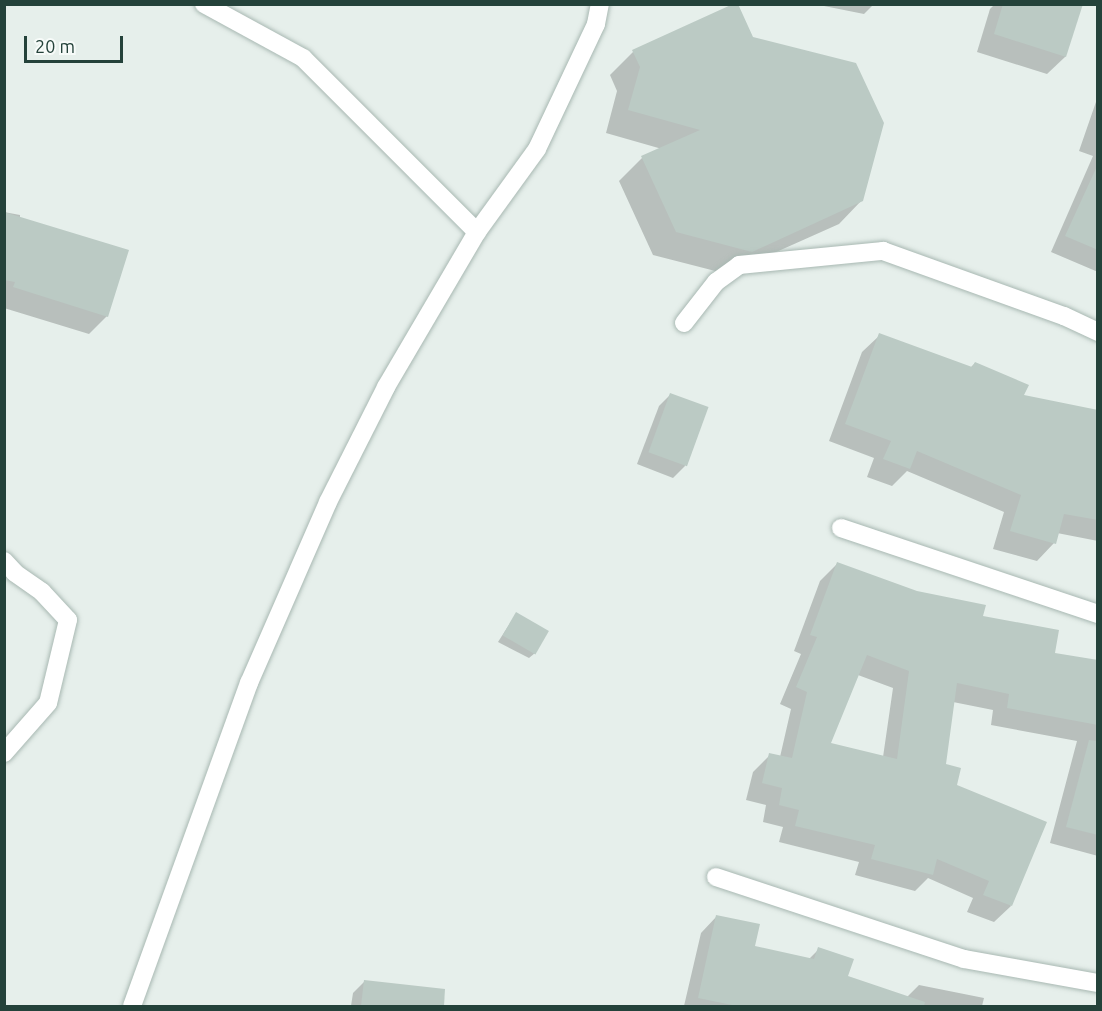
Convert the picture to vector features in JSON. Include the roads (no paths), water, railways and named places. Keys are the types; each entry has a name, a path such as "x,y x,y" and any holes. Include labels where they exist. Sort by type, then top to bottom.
{"street":[{"path":"204,4 303,57 477,232"},
{"path":"132,1006 249,683 328,502 386,387 477,232 537,149 596,24 600,4"},
{"path":"684,323 717,282 740,265 883,251 1064,316 1098,332"},
{"path":"841,528 1098,614"},
{"path":"4,561 15,573 42,592 69,620 48,703 4,753"},
{"path":"716,877 964,959 1098,983"}]}
